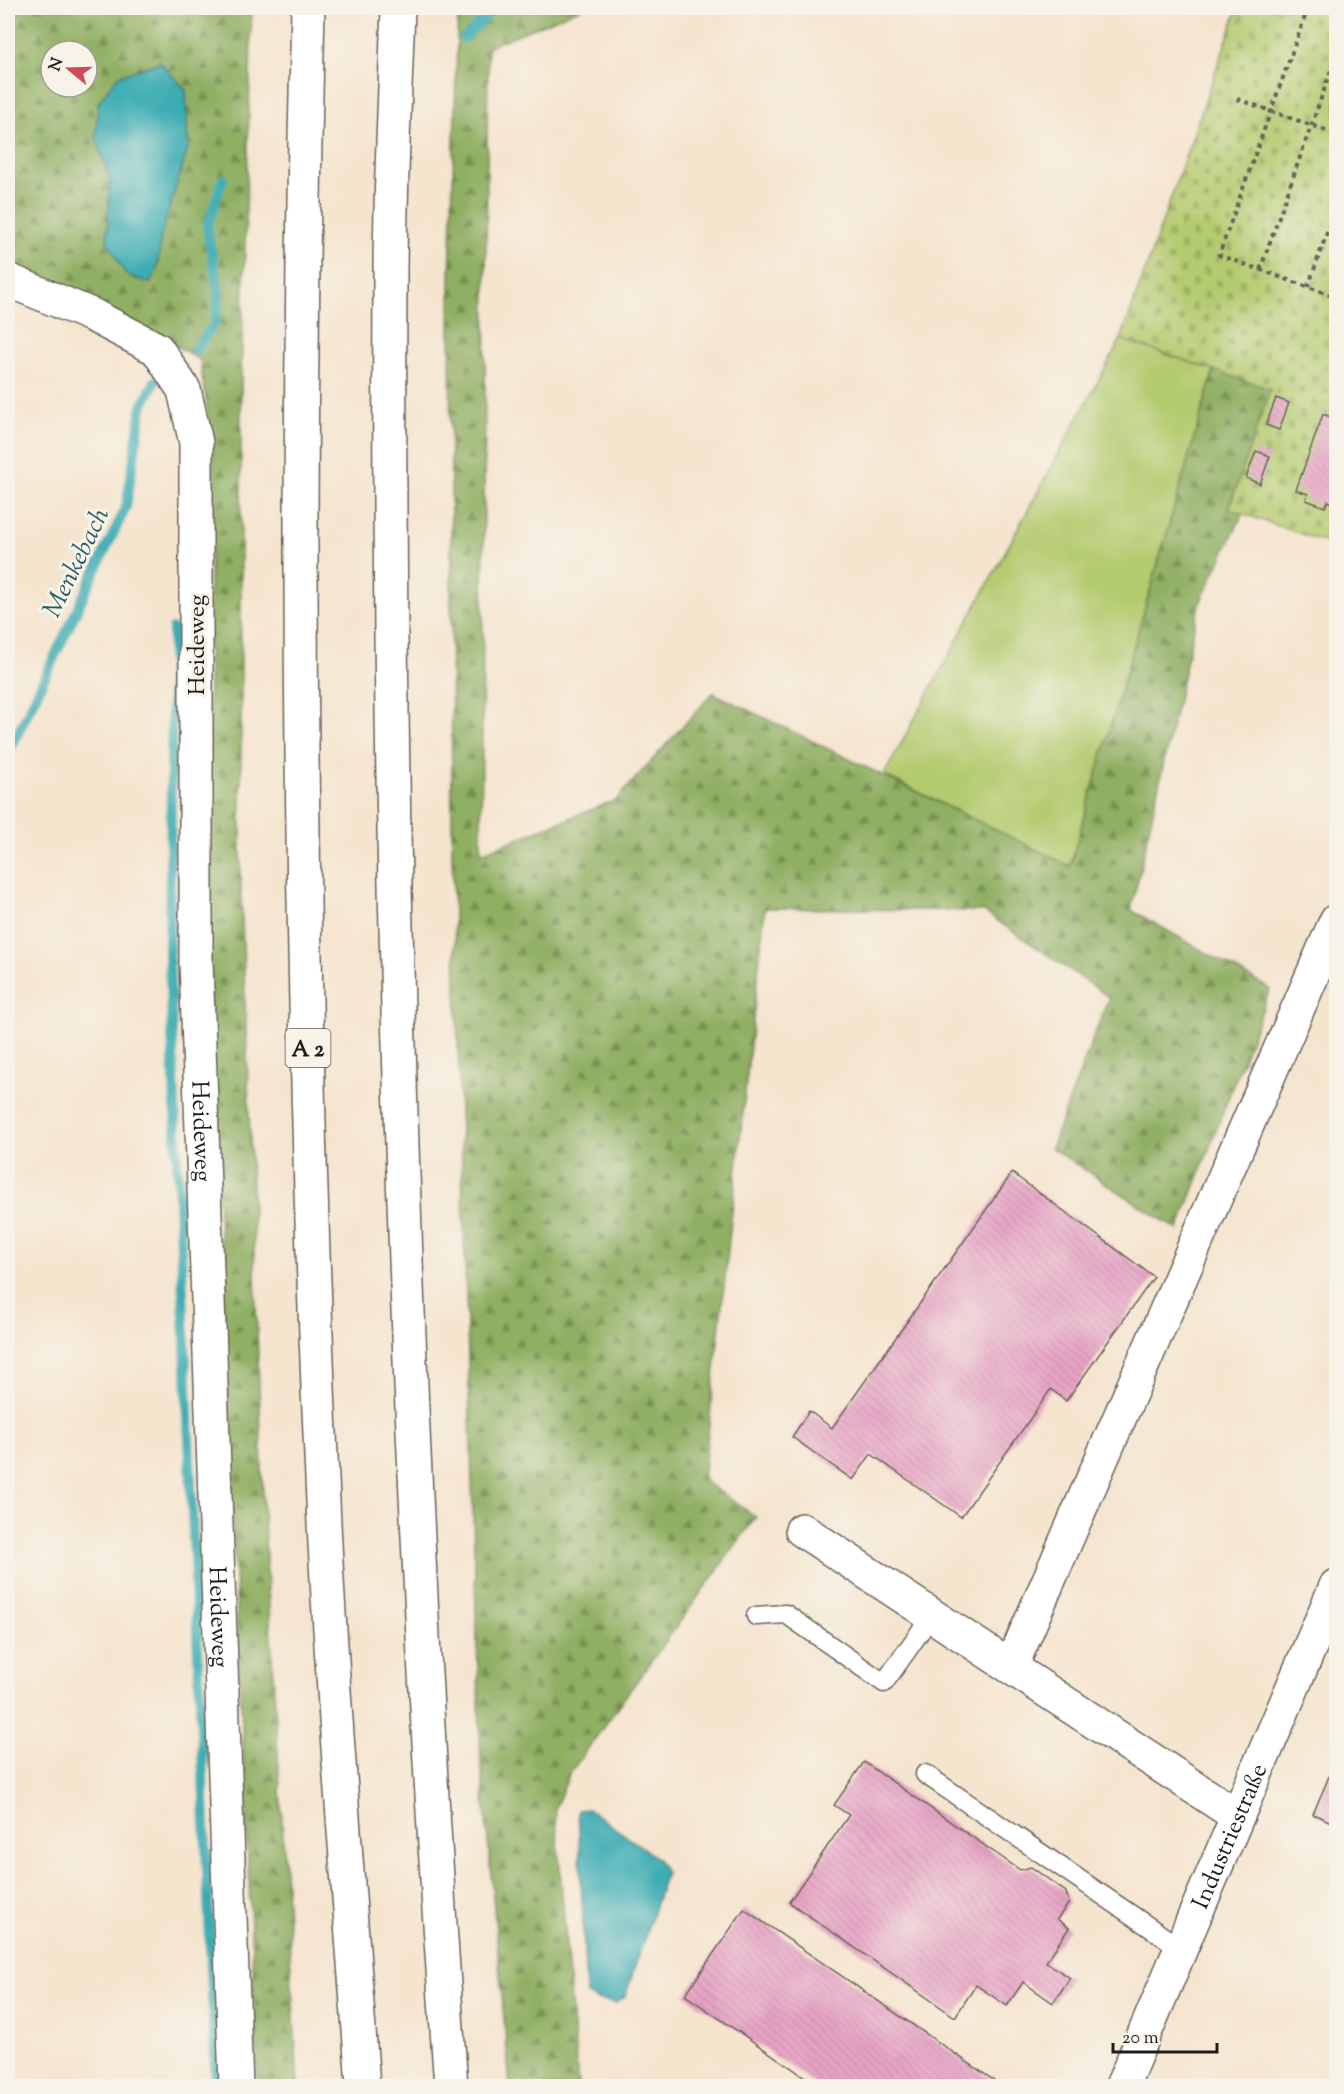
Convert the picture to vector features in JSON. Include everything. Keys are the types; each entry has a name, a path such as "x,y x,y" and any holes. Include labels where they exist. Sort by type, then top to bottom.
{"main road":[{"name":"A 2","path":"308,8 301,279 304,918 324,1526 363,2086"},
{"path":"398,8 390,275 393,878 415,1509 432,1823 451,2086"},
{"name":"Heideweg","path":"8,280 94,316 157,349 184,390 196,443 196,962 236,2086"},
{"path":"1011,1667 1336,921"},
{"path":"802,1530 1236,1815"},
{"name":"Industriestraße","path":"1122,2086 1236,1815 1336,1586"}],"lane":[{"path":"756,1616 786,1614 884,1683 932,1615"},
{"path":"926,1774 1180,1948"}],"path":[{"path":"1308,8 1219,255 1336,297"},
{"path":"1260,270 1336,56"},
{"path":"1237,99 1336,134"},
{"path":"1308,287 1336,207"}],"green space":[{"path":"8,8 252,8 241,385 241,889 264,1522 298,2086 258,2086 208,966 209,613 213,449 200,360 162,337 8,264"},
{"path":"458,8 582,8 488,47 481,853 616,800 713,693 1070,866 1214,370 1271,389 1229,508 1243,513 1199,605 1131,910 1270,989 1178,1230 1051,1148 1109,997 983,911 765,908 703,1480 756,1517 570,1773 555,1808 578,2086 510,2086 481,1764 452,857 450,277"},
{"path":"1238,8 1336,8 1336,546 1229,509 1270,389 1121,339"},
{"path":"1121,339 1214,370 1070,867 884,775"}],"water":[{"path":"160,62 186,90 188,148 161,236 157,269 150,283 126,275 107,240 110,179 96,138 98,103 118,76"},
{"path":"589,1809 658,1859 666,1873 625,1997 616,2003 597,2000 586,1994 578,1810"}],"building":[{"path":"1276,398 1289,403 1279,430 1266,425"},
{"path":"1323,414 1336,419 1336,504 1328,501 1325,507 1306,500 1308,494 1296,490"},
{"path":"1256,451 1270,456 1260,484 1246,478"},
{"path":"1012,1173 1154,1277 1066,1401 1051,1389 961,1517 871,1454 853,1480 792,1437 809,1411 832,1428"},
{"path":"1336,1760 1336,1824 1313,1814"},
{"path":"864,1762 1020,1870 1031,1867 1066,1892 1069,1903 1057,1919 1069,1928 1046,1962 1070,1978 1053,2003 1023,1982 1007,2006 976,1985 955,2017 789,1902 849,1815 834,1805"},
{"path":"744,1909 1002,2086 818,2086 685,1995"}],"waterway":[{"name":"Menkebach","path":"464,38 495,8"},
{"name":"Menkebach","path":"195,350 215,323 219,294 207,227 223,179"},
{"name":"Menkebach","path":"8,754 126,507 142,406 155,381"},
{"path":"173,629 169,959 216,2086"}]}
